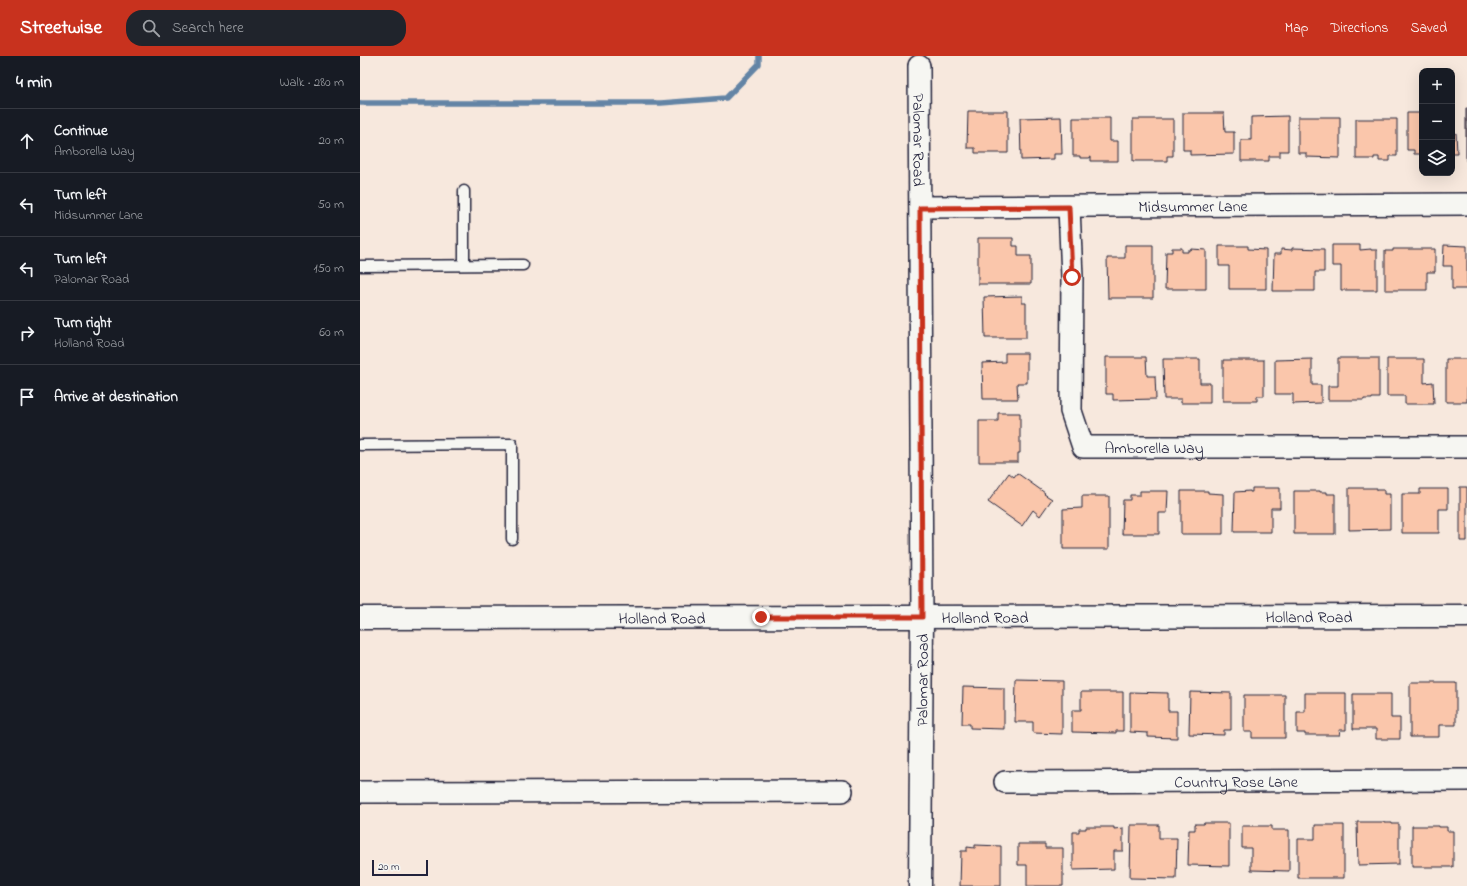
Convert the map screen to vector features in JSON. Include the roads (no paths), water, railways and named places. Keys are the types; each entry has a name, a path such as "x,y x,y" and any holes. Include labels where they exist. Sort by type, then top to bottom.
{"main road":[{"name":"Holland Road","path":"360,618 1467,616"},
{"name":"Palomar Road","path":"920,886 922,617"}],"street":[{"name":"Palomar Road","path":"919,66 922,617"},
{"name":"Midsummer Lane","path":"920,208 1467,204"},
{"name":"Amborella Way","path":"1069,207 1072,277 1071,411 1083,447 1467,447"},
{"name":"Country Rose Lane","path":"1005,782 1467,780"},
{"path":"360,792 842,791"}],"lane":[{"path":"464,191 464,265"},
{"path":"360,266 523,265"},
{"path":"360,445 512,444 512,538"}],"waterway":[{"path":"360,103 661,103 726,98 759,64 759,56"}]}
